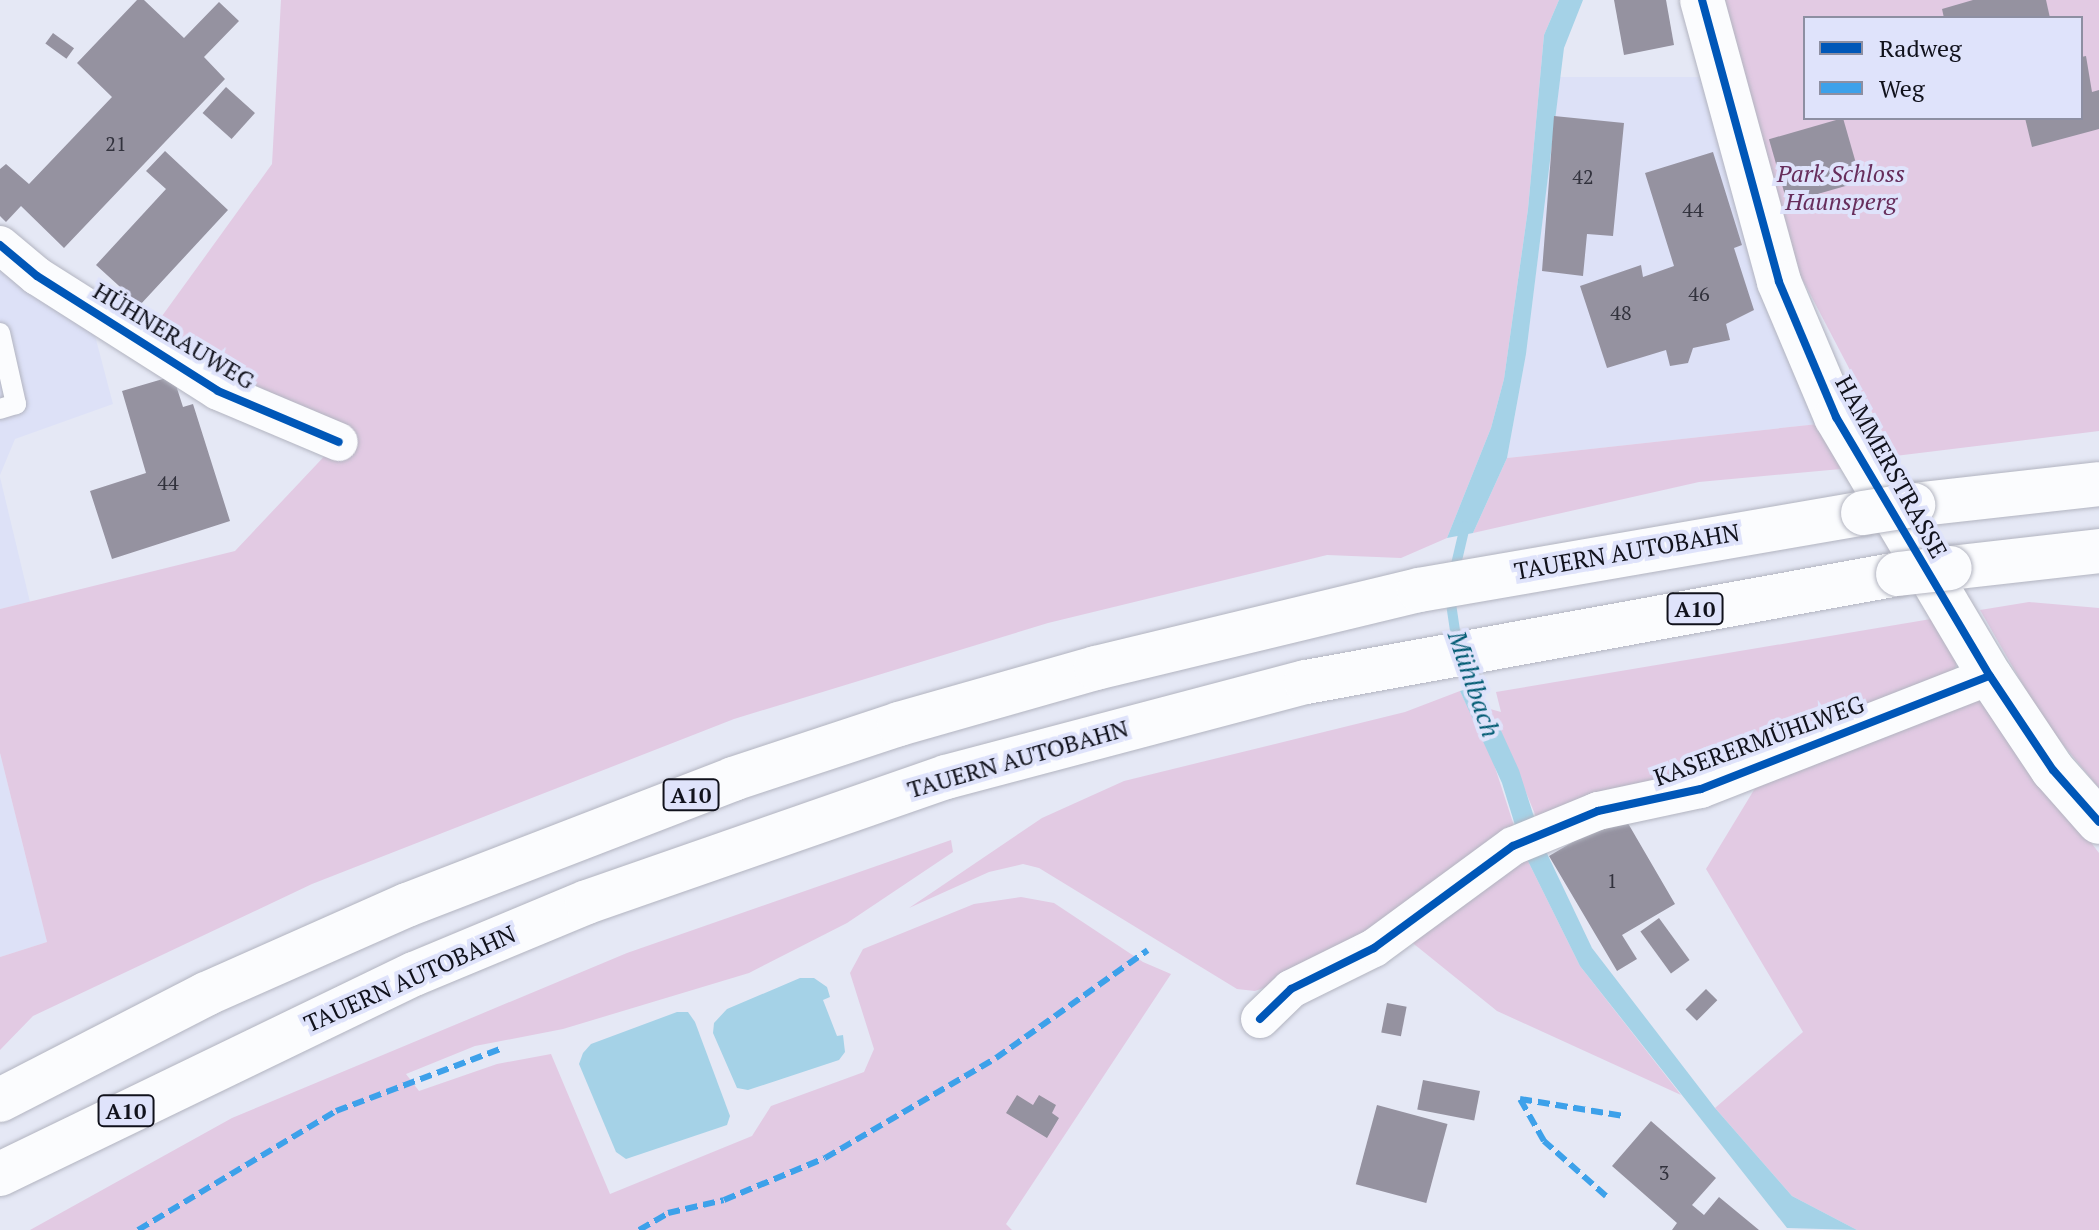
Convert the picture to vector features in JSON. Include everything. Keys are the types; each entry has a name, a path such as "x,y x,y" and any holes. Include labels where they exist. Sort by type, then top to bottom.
{"main road":[{"name":"HAMMERSTRASSE","path":"1702,0 1779,282 1836,417 1990,676 2053,770 2099,822"},
{"name":"TAUERN AUTOBAHN","path":"0,1100 206,994 407,905 733,779 899,724 1096,668 1478,578 1913,505 2099,484"},
{"name":"TAUERN AUTOBAHN","path":"4,1172 414,974 587,902 749,843 946,777 1148,721 1432,655 1898,574 2099,551"}],"street":[{"name":"HÜHNERAUWEG","path":"0,245 37,276 218,391 339,442"},
{"name":"KASERERMÜHLWEG","path":"1260,1019 1291,989 1374,948 1513,846 1598,811 1701,789 1990,676"}],"lane":[{"path":"0,333 16,404 0,409"}],"shaded area":[{"path":"1559,0 1583,0 1564,48 1526,354 1507,458 1473,533 1447,538 1491,428 1504,379 1528,209 1544,35"},
{"path":"1560,77 1704,77 1818,424 1507,458 1526,354"},
{"path":"0,266 93,328 113,404 15,439 0,475"},
{"path":"0,477 30,602 0,609"},
{"path":"1478,686 1483,707 1498,724 1519,770 1543,845 1592,948 1715,1108 1792,1196 1857,1230 1787,1228 1580,966 1523,851 1502,783 1460,691"},
{"path":"0,753 47,942 0,957"},
{"path":"800,978 814,978 827,987 830,997 823,1000 837,1036 843,1035 845,1052 839,1060 748,1090 737,1088 713,1033 714,1023 727,1009"},
{"path":"677,1012 688,1012 695,1022 730,1116 727,1125 626,1159 616,1152 579,1064 591,1044"}],"green space":[{"path":"281,0 1559,0 1544,35 1528,209 1504,379 1491,428 1447,538 1401,558 1327,555 1048,623 734,719 312,884 33,1016 0,1050 0,957 47,942 0,753 0,609 235,551 349,430 149,334 272,164"},
{"name":"Park Schloss Haunsperg","path":"1725,0 2099,0 2099,431 1895,456 1786,248"},
{"path":"1818,424 1841,469 1699,482 1473,533 1507,458"},
{"path":"2029,602 2099,608 2099,788 2045,723 1980,610"},
{"path":"1931,619 1957,659 1955,670 1892,705 1539,824 1498,724 1483,707 1501,712 1496,692"},
{"path":"1460,691 1492,758 1517,835 1431,899 1275,984 1255,991 1237,989 1039,868 1023,864 989,872 909,908 1042,818 1124,781 1405,712"},
{"path":"1982,698 2099,853 2099,1230 1857,1230 1792,1196 1715,1108 1803,1032 1706,869 1763,775"},
{"path":"951,840 953,852 847,923 749,973 563,1029 475,1046 406,1074 419,1091 497,1064 551,1054 610,1194 752,1136 771,1106 864,1072 874,1049 850,973 863,949 974,904 1021,897 1054,903 1143,962 1171,974 1006,1224 1012,1230 30,1230 232,1118 627,953"},
{"path":"1523,851 1580,966 1681,1095 1497,1011 1409,940"}],"building":[{"path":"137,0 144,0 184,38 219,2 239,21 204,57 225,79 64,248 21,206 6,222 0,216 0,169 6,164 29,184 112,97 77,63"},
{"path":"1614,0 1666,0 1674,45 1624,55"},
{"path":"1973,0 2046,0 2050,16 1944,16 1942,9"},
{"path":"53,33 74,48 66,59 45,44"},
{"path":"2086,56 2092,92 2099,90 2099,129 2032,147 2025,120 2083,120 2083,57"},
{"path":"226,87 255,113 232,139 203,113"},
{"path":"1554,116 1624,123 1613,236 1587,234 1583,276 1542,271"},
{"path":"1844,120 1861,181 1787,203 1769,139"},
{"path":"165,151 228,210 140,305 96,265 166,189 146,171"},
{"path":"1713,152 1742,245 1734,248 1754,310 1726,324 1730,340 1693,348 1688,363 1670,366 1666,350 1607,368 1580,286 1641,265 1643,277 1674,266 1645,173"},
{"path":"173,376 183,407 193,404 230,521 112,559 90,491 146,473 122,391"},
{"path":"1622,813 1675,904 1622,935 1637,959 1617,971 1549,856"},
{"path":"1659,918 1690,960 1671,974 1640,932"},
{"path":"1706,989 1717,1000 1697,1021 1685,1010"},
{"path":"1387,1003 1407,1007 1401,1036 1381,1032"},
{"path":"1423,1080 1480,1091 1474,1121 1417,1109"},
{"path":"1017,1095 1033,1105 1039,1095 1056,1105 1052,1113 1059,1118 1047,1138 1006,1113"},
{"path":"1377,1105 1448,1124 1426,1203 1356,1184"},
{"path":"1651,1121 1716,1178 1692,1205 1704,1215 1719,1197 1759,1230 1672,1230 1677,1223 1612,1166"}],"waterway":[{"name":"Mühlbach","path":"1454,573 1465,526"},
{"name":"Mühlbach","path":"1450,597 1457,644"},
{"name":"Mühlbach","path":"1462,663 1474,697"}],"marked path":[{"path":"639,1230 668,1213 724,1200 825,1158 996,1058 1148,950"},
{"path":"138,1230 336,1111 503,1048"},
{"path":"1606,1196 1544,1141 1520,1099 1624,1116"}],"cycle path":[{"path":"1702,0 1779,282 1836,417 1990,676 2053,770 2099,822"},
{"path":"0,245 37,276 218,391 339,442"},
{"path":"1260,1019 1291,989 1374,948 1513,846 1598,811 1701,789 1990,676"}]}
